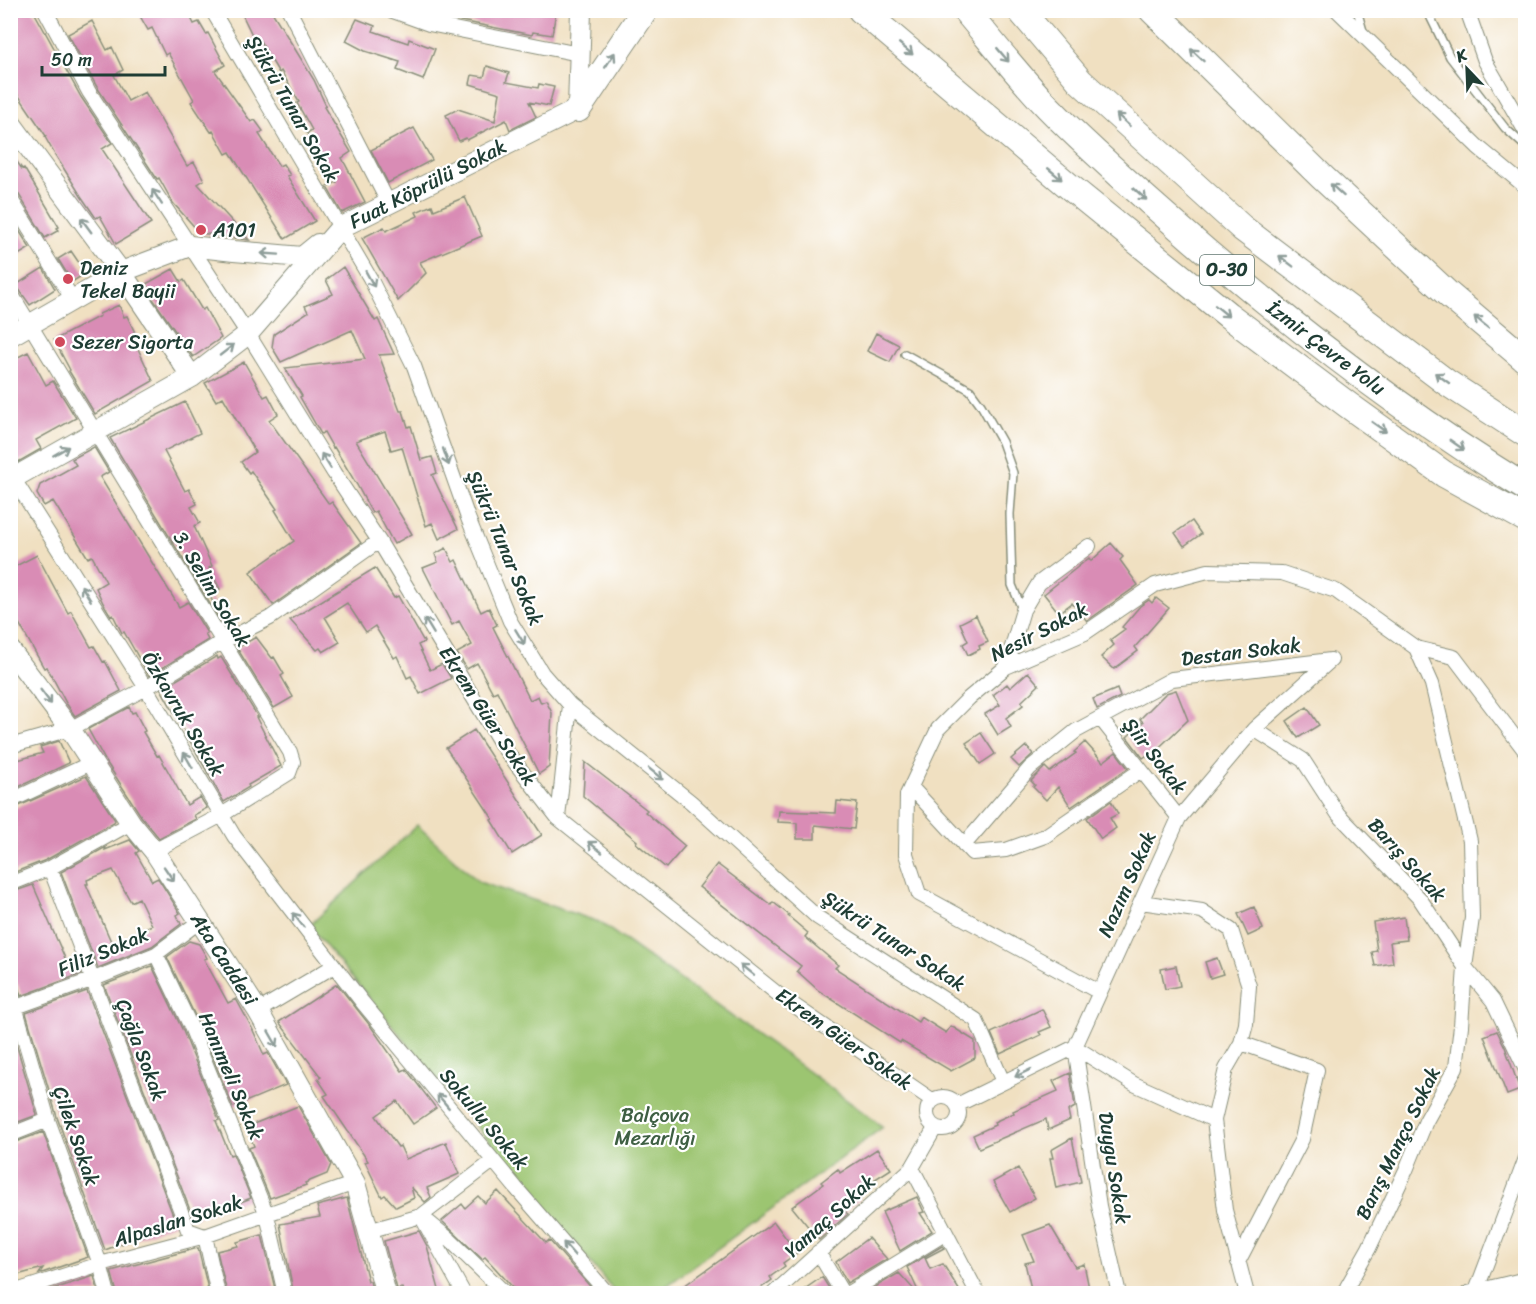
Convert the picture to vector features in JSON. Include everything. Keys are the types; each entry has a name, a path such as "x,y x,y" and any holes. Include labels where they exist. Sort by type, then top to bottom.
{"highway":[{"path":"578,109 645,10"},
{"path":"861,10 1070,187 1228,315 1444,474 1526,519"},
{"name":"İzmir Çevre Yolu","path":"965,10 1047,107 1136,191 1246,287 1344,364 1472,455 1526,488"},
{"name":"O-30","path":"1020,10 1080,81 1242,228 1446,382 1526,434"},
{"path":"1152,10 1322,177 1370,219 1449,295 1526,360"}],"main road":[{"path":"578,109 581,10"},
{"name":"Fuat Köprülü Sokak","path":"12,477 192,377 248,334 340,228 578,109"},
{"path":"10,122 121,272 192,377"},
{"path":"10,336 121,272 190,246 302,257 340,228"},
{"name":"Ata Caddesi","path":"10,651 70,729 131,823 154,851 258,1011 355,1183 386,1293"}],"street":[{"name":"Ekrem Güer Sokak","path":"45,10 89,92 248,334 379,541 504,747 558,818 779,995 932,1100"},
{"name":"Şükrü Tunar Sokak","path":"212,10 370,278 414,366 468,518 510,621 542,673 570,705 691,802 817,917 976,1020 1003,1082"},
{"path":"289,10 389,204"},
{"path":"390,10 429,24 579,54"},
{"path":"1337,10 1478,147 1526,187"},
{"path":"1467,10 1485,62 1526,132"},
{"path":"10,198 73,300"},
{"name":"3. Selim Sokak","path":"10,292 290,752 293,762 289,773 220,816 154,851"},
{"name":"Özkavruk Sokak","path":"12,477 146,688 220,816 334,966"},
{"path":"10,747 70,729 146,688 222,642 270,618 379,541"},
{"path":"1006,667 1023,610 1039,583 1089,546"},
{"name":"Nesir Sokak","path":"1099,993 919,894 906,854 907,795 938,729 969,698 1006,667 1085,633 1155,585 1208,571 1282,573 1336,591 1416,648"},
{"path":"1416,648 1454,657 1526,752"},
{"name":"Barış Manço Sokak","path":"1348,1293 1347,1287 1369,1248 1426,1121 1456,1067 1465,967 1473,918 1470,841 1432,684 1416,648"},
{"name":"Destan Sokak","path":"964,846 1030,768 1076,731 1172,679 1331,660"},
{"name":"Nazım Sokak","path":"1075,1047 1179,818 1254,729 1331,660"},
{"path":"558,818 570,705"},
{"name":"Şiir Sokak","path":"1100,718 1179,818"},
{"name":"Barış Sokak","path":"1254,729 1303,760 1338,814 1420,899 1465,967 1493,1001 1526,1070"},
{"path":"10,801 91,763"},
{"path":"911,787 972,853 1006,850 1045,836 1141,770"},
{"path":"10,884 50,868 131,823"},
{"name":"Çağla Sokak","path":"50,868 188,1230 205,1236"},
{"path":"1141,902 1202,911 1231,930 1249,986 1246,1024 1241,1043 1226,1069 1214,1120 1225,1210 1247,1293"},
{"name":"Filiz Sokak","path":"16,1007 156,954 200,921"},
{"name":"Hanımeli Sokak","path":"156,954 190,1027 267,1215 285,1293"},
{"path":"258,1011 334,966"},
{"name":"Sokullu Sokak","path":"334,966 493,1161 608,1293"},
{"name":"Çilek Sokak","path":"10,989 48,1120 100,1264 108,1293"},
{"path":"1238,1262 1302,1139 1317,1070 1241,1043"},
{"path":"957,1105 1075,1047 1134,1084 1214,1120"},
{"name":"Duygu Sokak","path":"1075,1047 1099,1206 1119,1293"},
{"path":"937,1097 949,1097 957,1105 959,1116 954,1125 945,1130 935,1128 928,1120 926,1115 929,1105 937,1097"},
{"path":"10,1135 48,1120"},
{"name":"Yamaç Sokak","path":"773,1293 912,1168 935,1128"},
{"path":"1472,1293 1526,1158"},
{"path":"368,1231 421,1216 493,1161"},
{"path":"912,1168 978,1293"},
{"name":"Alpaslan Sokak","path":"10,1293 100,1264 205,1236 355,1183"},
{"path":"421,1216 464,1293"},
{"path":"421,1216 506,1293"},
{"path":"818,1252 845,1293 946,1233"},
{"path":"205,1236 218,1293"},
{"path":"1472,1293 1526,1279"}],"lane":[{"path":"1357,10 1365,38"},
{"path":"1427,10 1450,57 1505,128 1526,147"},
{"path":"905,354 970,390 1002,442 1012,473 1010,514 1012,585 1023,610"}],"green space":[{"name":"Balçova Mezarlığı","path":"417,825 479,882 599,922 883,1127 657,1293 616,1293 309,926"}],"building":[{"path":"10,10 33,10 81,97 112,143 102,149 151,223 116,244 100,216 96,218 81,196 46,136 10,83"},
{"path":"151,10 187,10 194,24 199,22 206,34 208,33 225,65 215,71 251,122 255,120 263,131 259,134 279,166 283,164 290,175 287,176 315,221 285,239 230,152 226,154 213,131 211,132 191,102 194,100 168,53 165,55 152,28 148,30 140,16"},
{"path":"240,10 271,10 314,80 326,106 324,107 351,152 342,158 365,202 342,213 327,187 337,182 307,133 312,130 297,103 299,102 260,41 256,43"},
{"path":"419,10 545,10 556,12 552,35 533,32 532,35 431,15"},
{"path":"357,19 375,26 373,31 408,43 409,39 435,49 423,80 397,70 400,62 365,51 346,41"},
{"path":"92,21 107,50 112,47 123,70 114,75 128,101 145,92 187,166 194,162 204,180 198,184 249,240 200,233 173,203 159,178 157,179 97,87 68,34"},
{"path":"487,66 509,73 506,82 538,88 539,84 554,87 549,106 529,102 536,117 510,130 506,120 467,140 466,138 459,141 446,115 458,109 495,121 500,93 470,84 472,75 484,77"},
{"path":"414,128 432,160 388,183 371,150"},
{"path":"10,152 22,169 24,168 59,227 57,228 59,230 45,238 18,193 10,189"},
{"path":"465,197 482,236 420,262 426,273 398,301 362,238 384,227 386,231 418,216 416,212 432,205 434,210"},
{"path":"10,216 30,248 10,260"},
{"path":"71,251 86,273 72,282 58,259"},
{"path":"343,267 375,321 378,319 394,354 379,355 400,411 403,411 408,427 411,426 421,460 432,457 437,473 432,475 458,529 439,539 432,523 426,526 402,447 391,450 385,431 356,441 412,534 394,544 376,511 372,513 334,447 324,432 321,434 285,368 365,359 352,330 281,362 272,347 274,334 308,312 305,306 333,294 326,280"},
{"path":"43,268 55,289 30,305 16,285"},
{"path":"173,269 181,282 184,280 202,310 205,308 221,338 193,357 153,299 146,284"},
{"path":"119,305 137,337 133,338 153,381 95,414 69,371 54,340"},
{"path":"876,333 899,345 890,362 867,351"},
{"path":"28,352 46,385 53,381 76,418 36,440 41,449 13,465 10,464 10,361"},
{"path":"244,362 264,397 268,395 278,414 269,420 329,504 332,502 361,543 273,605 250,572 294,541 275,510 277,509 251,471 249,473 241,462 255,452 223,397 216,401 205,383"},
{"path":"185,402 200,433 164,451 185,491 189,489 197,504 191,507 200,523 194,526 212,566 209,568 220,589 209,595 225,623 222,624 110,438"},
{"path":"94,447 109,472 100,477 179,607 188,602 207,633 205,634 208,640 149,676 124,632 122,633 113,615 111,616 103,603 96,588 106,582 92,556 88,558 53,501 44,506 37,494 40,485 76,465 72,459"},
{"path":"1192,521 1201,534 1184,546 1175,533"},
{"path":"1111,543 1123,557 1120,560 1138,585 1087,621 1072,603 1059,613 1044,594 1089,558 1091,561"},
{"path":"446,548 453,562 456,560 481,612 489,608 497,625 493,627 530,700 538,696 541,703 546,701 552,713 549,767 539,774 497,691 493,693 477,663 467,669 457,653 472,645 459,621 452,625 423,568 438,562 435,554"},
{"path":"37,555 68,613 71,611 91,647 94,646 103,662 105,661 121,691 75,716 47,667 44,668 10,607 10,569"},
{"path":"375,568 394,598 398,596 424,642 418,645 430,670 442,664 450,679 420,694 411,676 407,678 397,656 394,658 375,626 366,632 347,603 325,617 340,642 323,652 320,648 317,650 290,620"},
{"path":"1156,598 1169,608 1135,647 1138,651 1114,669 1101,657 1114,645 1110,640 1125,629 1122,627 1140,606 1149,600 1152,603"},
{"path":"976,615 988,642 968,655 963,644 968,641 960,623"},
{"path":"256,637 272,658 274,657 284,674 281,676 293,697 274,708 237,648"},
{"path":"217,656 218,659 221,657 258,717 256,717 281,766 224,802 161,689"},
{"path":"1028,672 1039,685 1021,702 1023,705 1006,718 1011,727 998,735 985,714 1000,705 993,695 1007,684 1010,688"},
{"path":"1117,689 1120,697 1097,709 1093,699"},
{"path":"1176,690 1188,720 1148,758 1146,756 1143,758 1127,737 1143,722 1140,719 1166,693"},
{"path":"129,707 132,713 135,712 145,731 143,732 157,756 159,755 187,805 200,797 207,808 194,815 196,819 159,838 141,816 88,729"},
{"path":"1307,707 1319,725 1298,738 1287,721"},
{"path":"474,730 542,835 512,854 491,820 493,819 446,748"},
{"path":"981,733 995,754 980,764 966,743"},
{"path":"59,741 69,763 10,791 10,762 43,753 40,747"},
{"path":"1085,742 1103,762 1116,752 1128,768 1071,807 1058,787 1046,800 1033,787 1035,785 1031,781 1045,767 1050,772 1076,753 1074,752"},
{"path":"1026,746 1033,754 1019,767 1011,759"},
{"path":"585,762 647,810 645,812 685,846 666,868 583,796"},
{"path":"86,776 115,820 114,822 46,860 10,874 10,810"},
{"path":"837,801 857,803 854,829 815,825 815,839 797,839 797,823 778,822 779,811 836,813"},
{"path":"1111,801 1118,814 1110,818 1116,828 1101,839 1087,818"},
{"path":"130,840 139,851 136,853 152,881 158,878 180,913 177,915 181,924 152,946 98,968 61,872 106,847 105,850","holes":["113,870 131,902 139,898 152,925 140,930 142,935 113,946 86,884 88,884 87,880"]},
{"path":"717,864 771,905 773,902 789,915 808,933 805,937 838,965 835,968 918,1022 921,1017 946,1033 951,1026 975,1041 975,1058 951,1071 901,1041 900,1043 819,991 797,971 801,966 699,887"},
{"path":"33,885 68,965 76,962 81,974 21,996 18,986 10,975 10,893"},
{"path":"1254,907 1263,929 1248,936 1238,914"},
{"path":"1404,917 1407,940 1390,942 1393,963 1375,966 1372,952 1377,951 1373,922"},
{"path":"189,941 199,944 207,958 204,959 228,1003 236,999 264,1055 268,1053 286,1085 233,1107 199,1024 167,957"},
{"path":"1217,958 1223,974 1210,978 1205,962"},
{"path":"152,966 183,1031 219,1120 216,1121 230,1155 233,1154 251,1198 193,1218 104,985"},
{"path":"1176,966 1180,986 1165,989 1161,969"},
{"path":"337,984 402,1071 406,1069 436,1108 413,1124 397,1101 376,1116 398,1147 400,1146 406,1159 446,1142 459,1174 427,1188 431,1197 425,1202 411,1187 414,1198 396,1207 385,1195 382,1197 365,1162 368,1161 324,1096 328,1094 318,1079 321,1077 279,1022"},
{"path":"87,991 176,1223 105,1250 57,1117 26,1013"},
{"path":"1042,1009 1051,1027 1039,1032 1041,1035 1000,1054 991,1033"},
{"path":"10,1023 37,1115 10,1125"},
{"path":"1497,1031 1520,1090 1507,1095 1484,1036"},
{"path":"1070,1073 1075,1107 1068,1111 1070,1120 1048,1130 1046,1119 979,1148 973,1135 995,1125 994,1122 1014,1113 1013,1111 1058,1091 1053,1081"},
{"path":"298,1106 331,1164 327,1174 305,1183 306,1185 270,1198 249,1148 254,1146 246,1127"},
{"path":"43,1132 88,1257 39,1274 43,1268 10,1277 10,1144"},
{"path":"1072,1138 1081,1182 1056,1188 1050,1158 1053,1158 1051,1150"},
{"path":"877,1149 891,1169 855,1192 860,1199 844,1211 848,1214 819,1240 792,1207 823,1184 821,1182 838,1169 840,1173"},
{"path":"1018,1168 1035,1198 1010,1212 993,1182"},
{"path":"498,1191 546,1243 549,1240 595,1292 518,1293 485,1257 482,1259 442,1221 462,1204 465,1208 478,1196 485,1203"},
{"path":"917,1197 924,1212 920,1213 932,1231 900,1251 882,1212"},
{"path":"347,1198 373,1293 301,1293 300,1288 293,1290 280,1224 320,1217 317,1206"},
{"path":"774,1222 797,1253 783,1263 785,1266 770,1277 772,1280 754,1293 674,1293"},
{"path":"1050,1225 1075,1267 1084,1264 1090,1293 1032,1293 1025,1263 1034,1261 1023,1235"},
{"path":"419,1231 427,1246 440,1293 404,1293 402,1288 397,1289 384,1241"},
{"path":"262,1235 276,1293 227,1293 217,1251 238,1246 237,1242"},
{"path":"868,1238 887,1259 847,1283 836,1262"},
{"path":"942,1246 944,1248 925,1258 930,1269 943,1264 961,1293 919,1293 907,1267"},
{"path":"198,1248 209,1293 117,1293 111,1271"},
{"path":"899,1273 917,1293 865,1293"},
{"path":"94,1276 99,1293 38,1293 63,1286"},
{"path":"822,1277 832,1293 799,1293"}],"place":[{"name":"A101","path":"201,230"},
{"name":"Deniz Tekel Bayii","path":"68,279"},
{"name":"Sezer Sigorta","path":"60,342"}]}
